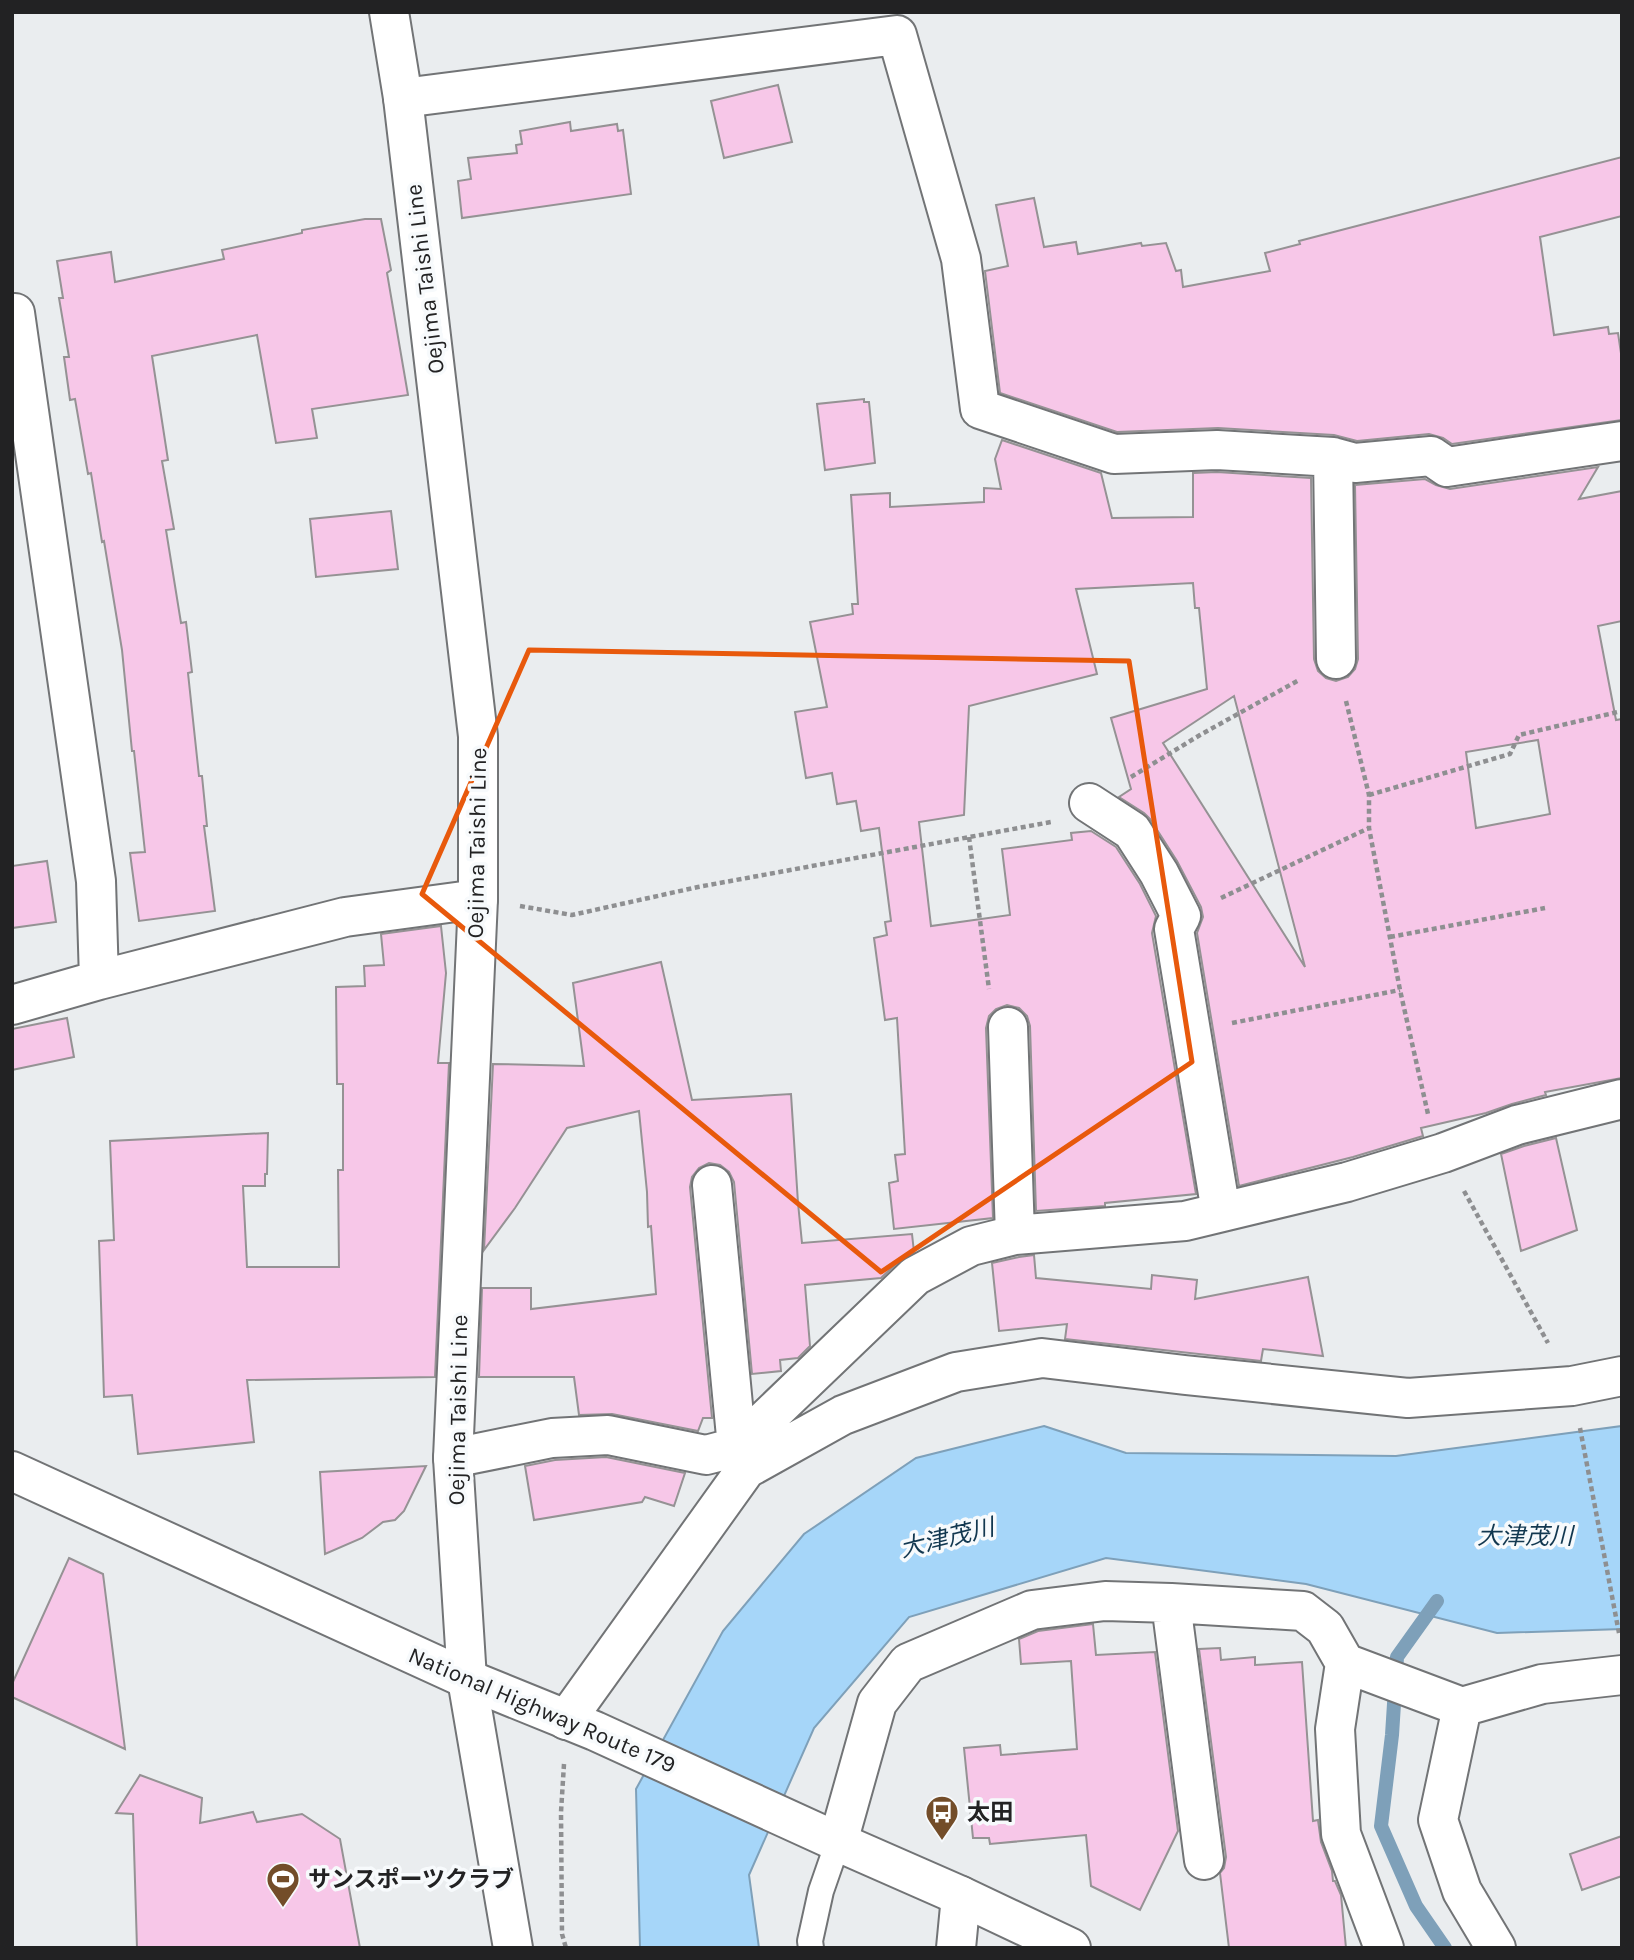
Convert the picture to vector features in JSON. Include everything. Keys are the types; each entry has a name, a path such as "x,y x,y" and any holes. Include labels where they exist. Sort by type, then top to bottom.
{"main road":[{"name":"Oejima Taishi Line","path":"389,12 403,98 478,736 478,899 453,1458 467,1679 513,1948"},
{"path":"403,98 897,35 961,259 980,408 1114,454 1217,450 1333,457 1355,463 1431,456 1447,467 1622,441"},
{"path":"15,313 21,428 96,881 99,980"},
{"path":"1333,457 1336,659"},
{"path":"1089,803 1132,831 1159,873 1181,916 1174,929 1221,1212"},
{"path":"12,1005 345,917 478,899"},
{"path":"1008,1027 1015,1236"},
{"path":"581,1725 742,1458 915,1276 971,1247 1015,1236 1185,1221 1347,1182 1443,1153 1517,1125 1622,1099"},
{"path":"712,1185 742,1458"},
{"path":"453,1458 552,1438 608,1436 706,1455 742,1458 843,1415 956,1372 1042,1358 1408,1398 1572,1386 1622,1376"},
{"name":"National Highway Route 179","path":"12,1471 467,1679 581,1725 1071,1948"},
{"path":"823,1835 877,1703 908,1663 1032,1611 1105,1601 1303,1611 1325,1628 1345,1663 1335,1729 1341,1834 1384,1948"},
{"path":"1171,1603 1204,1860"},
{"path":"1345,1663 1462,1707 1542,1685 1622,1675"},
{"path":"1462,1707 1438,1820 1462,1891 1496,1948"},
{"path":"956,1948 961,1896"}],"lane":[{"path":"811,1948 810,1941 821,1891 823,1835"}],"path":[{"path":"478,899 572,915 698,887 1065,820 1200,735 1336,659 1369,795 1369,828 1400,990 1432,1131 1572,1386 1619,1635"},
{"path":"1369,795 1510,754 1519,735 1622,711"},
{"path":"1181,916 1369,828"},
{"path":"969,837 995,1028 1008,1027"},
{"path":"1390,937 1545,908"},
{"path":"1192,1030 1400,990"},
{"path":"566,1948 562,1934 561,1812 581,1725"}],"highlighted area":[{"path":"529,650 1129,661 1192,1062 881,1272 422,894"}],"water":[{"name":"大津茂川","path":"1044,1426 1126,1453 1396,1456 1622,1426 1622,1629 1497,1633 1306,1584 1106,1558 909,1617 814,1728 749,1875 759,1948 640,1948 636,1789 723,1631 804,1534 916,1458"}],"building":[{"path":"778,85 792,142 724,158 711,101"},
{"path":"570,122 571,131 617,124 618,131 623,130 631,194 462,218 458,181 471,179 468,158 517,153 516,145 522,144 520,131"},
{"path":"1622,157 1622,216 1540,237 1554,335 1608,327 1609,334 1618,333 1622,360 1622,420 1452,444 1429,434 1357,441 1334,435 1218,428 1117,432 1000,393 985,271 1008,266 996,205 1034,198 1044,247 1076,242 1078,254 1141,243 1142,246 1166,243 1176,271 1181,270 1183,287 1270,271 1265,253 1300,244 1299,241"},
{"path":"365,219 381,219 391,270 387,273 408,395 312,409 317,438 276,443 257,335 152,356 168,460 162,461 174,529 166,530 181,623 186,622 192,672 188,673 199,776 202,776 207,826 204,826 215,911 139,921 130,853 145,852 122,650 91,473 88,474 75,399 70,400 64,357 69,357 59,298 63,298 57,261 111,252 115,282 224,259 222,250 302,233 302,230"},
{"path":"864,399 864,402 869,402 875,463 825,470 817,404"},
{"path":"1002,440 1101,473 1112,518 1193,517 1193,473 1311,478 1314,659 1318,671 1326,678 1336,681 1348,677 1355,669 1358,659 1355,485 1425,479 1450,489 1598,467 1579,499 1622,491 1622,621 1598,626 1616,720 1622,719 1622,1078 1545,1092 1546,1095 1486,1113 1421,1128 1423,1136 1239,1186 1197,933 1203,917 1201,907 1177,861 1150,819 1119,797 1131,789 1111,718 1207,689 1199,608 1195,608 1193,583 1076,589 1097,674 969,706 964,815 919,822 931,926 1010,915 1002,849 1072,840 1071,833 1091,831 1116,847 1140,884 1156,916 1152,933 1196,1194 1105,1203 1105,1206 1036,1211 1030,1026 1027,1016 1019,1008 1007,1005 996,1009 989,1016 986,1028 993,1218 894,1229 889,1183 898,1181 895,1155 905,1154 897,1018 885,1020 874,938 887,935 885,922 891,921 879,828 861,831 856,801 837,804 832,773 806,778 795,712 827,707 810,622 853,614 852,604 858,604 851,495 890,493 890,507 984,502 984,488 1001,489 995,459","holes":["1234,696 1305,967 1163,743","1538,740 1550,814 1476,828 1466,752"]},
{"path":"391,511 398,569 316,577 310,519"},
{"path":"47,861 56,922 12,928 12,866"},
{"path":"441,926 446,973 438,1063 449,1063 435,1377 247,1380 254,1442 138,1454 132,1395 104,1397 99,1241 114,1240 110,1141 268,1133 265,1186 243,1186 247,1267 339,1267 338,1170 343,1170 343,1084 337,1084 336,987 365,986 364,966 384,965 381,934"},
{"path":"661,962 692,1100 791,1094 802,1243 912,1234 914,1252 900,1260 881,1278 805,1285 810,1346 798,1358 780,1360 781,1371 752,1374 734,1182 729,1172 720,1165 709,1163 699,1168 692,1177 690,1187 712,1418 703,1418 698,1431 612,1414 579,1415 574,1377 479,1377 482,1288 531,1288 531,1309 656,1294 639,1111 567,1128 484,1250 493,1064 584,1066 573,983"},
{"path":"67,1018 74,1057 12,1070 12,1029"},
{"path":"1556,1138 1577,1230 1521,1251 1501,1154"},
{"path":"1034,1255 1036,1278 1151,1289 1152,1275 1197,1280 1195,1299 1308,1277 1323,1356 1263,1349 1261,1361 1065,1339 1067,1324 999,1331 992,1263"},
{"path":"606,1457 685,1473 674,1506 645,1497 642,1502 534,1520 525,1466 555,1460"},
{"path":"426,1466 404,1511 395,1520 383,1522 362,1538 325,1554 320,1472"},
{"path":"69,1558 103,1574 125,1749 12,1697 12,1684"},
{"path":"1093,1624 1096,1655 1155,1652 1178,1831 1140,1910 1091,1886 1086,1835 990,1844 989,1838 973,1838 964,1748 1000,1745 1001,1755 1077,1749 1071,1661 1021,1664 1019,1639 1038,1631"},
{"path":"1220,1648 1221,1660 1255,1657 1255,1665 1302,1662 1313,1821 1318,1820 1321,1842 1333,1881 1341,1895 1346,1948 1229,1948 1220,1873 1226,1857 1199,1649"},
{"path":"140,1775 202,1798 200,1823 253,1812 257,1822 302,1814 340,1839 360,1948 137,1948 133,1814 116,1813"},
{"path":"1622,1836 1622,1876 1582,1890 1570,1854"}],"waterway":[{"path":"1437,1601 1397,1657 1392,1735 1381,1826 1416,1906 1445,1948"}],"place":[{"name":"太田","path":"942,1842"},
{"name":"サンスポーツクラブ","path":"283,1909"}]}
